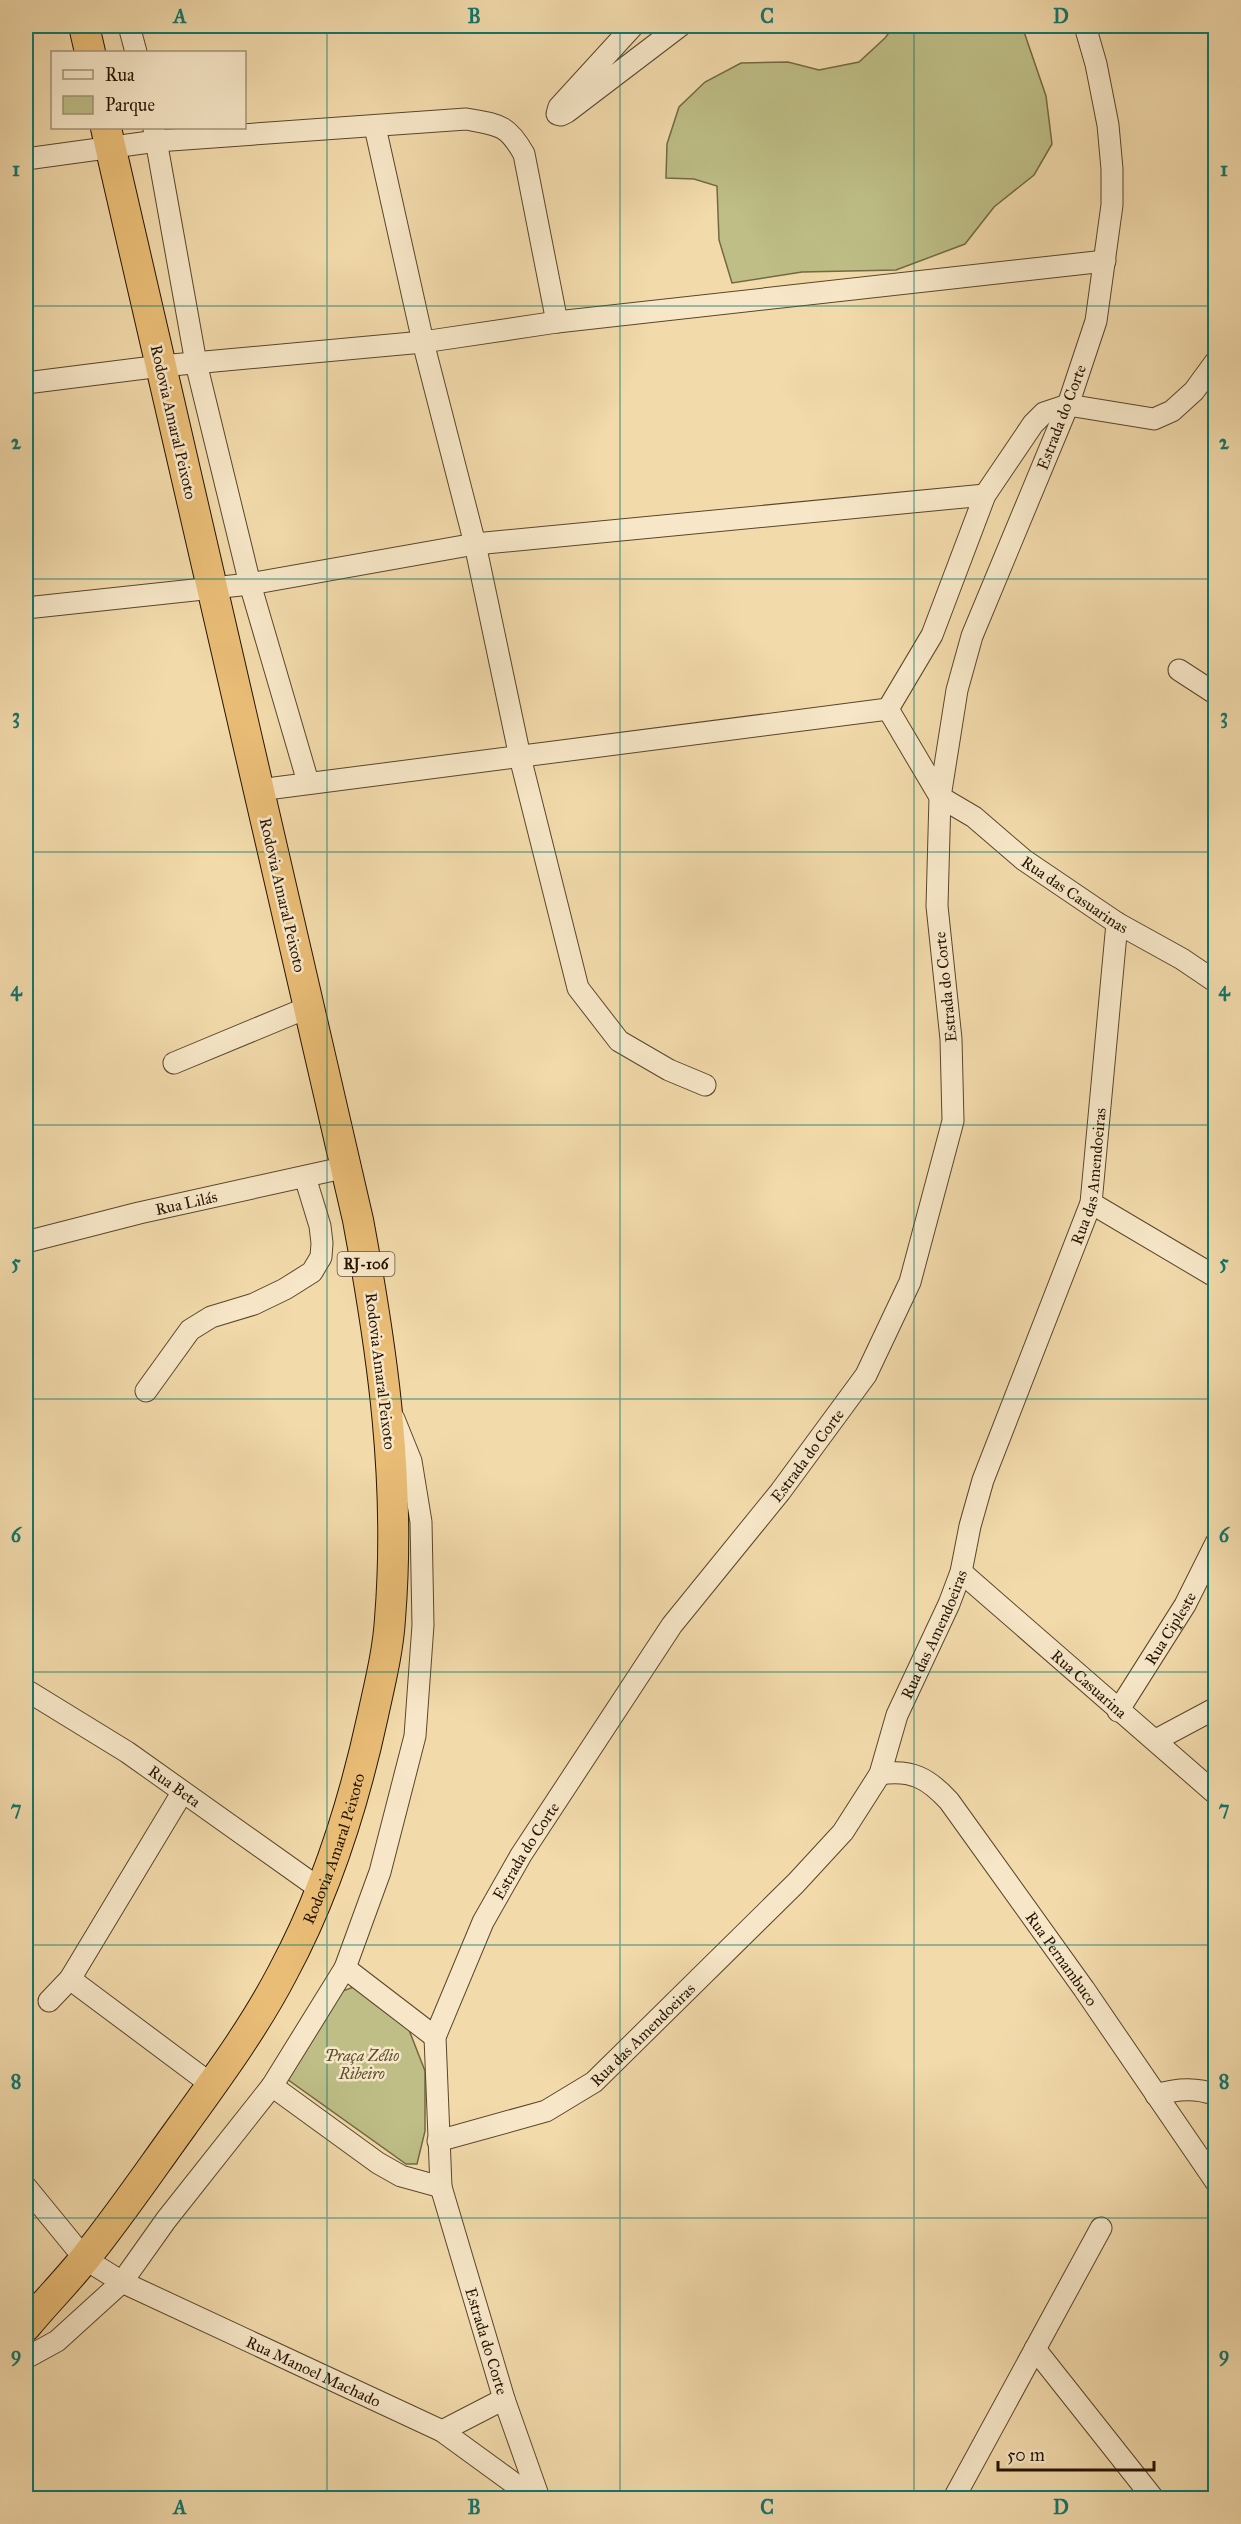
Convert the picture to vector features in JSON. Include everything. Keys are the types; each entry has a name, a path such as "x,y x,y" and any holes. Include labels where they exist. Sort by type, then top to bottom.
{"highway":[{"path":"84,26 90,51"},
{"name":"Rodovia Amaral Peixoto","path":"26,2326 85,2259 212,2085 264,2007 285,1970 342,1834 363,1765 384,1664 390,1621 393,1557 393,1492 388,1406 371,1292 347,1167 108,138"}],"street":[{"path":"129,26 136,51"},
{"path":"633,26 559,107 557,114 567,112 680,26"},
{"name":"Estrada do Corte","path":"539,2499 504,2399 441,2187 435,2037 483,1922 521,1855 672,1625 780,1492 866,1375 910,1282 953,1121 951,1038 937,906 939,797 957,690 972,636 1068,405 1096,321 1105,261 1112,205 1112,169 1108,125 1096,63 1085,26"},
{"path":"26,159 108,138 156,134 375,127 466,119 499,126 513,134 525,154 557,322"},
{"path":"375,127 423,342 475,544 520,757 578,988 619,1041 669,1070 705,1085"},
{"path":"156,134 196,363 250,584 308,782"},
{"path":"26,383 161,366 423,342 557,322 1105,261"},
{"path":"259,790 888,709 915,667 940,616 985,495 1033,424 1044,413 1068,405 1154,419 1172,411 1187,398 1215,361"},
{"path":"26,608 212,590 475,544 985,495"},
{"path":"1179,670 1215,694"},
{"path":"888,709 939,797"},
{"name":"Rua das Casuarinas","path":"939,797 974,817 1024,860 1117,923 1182,959 1215,982"},
{"name":"Rua das Amendoeiras","path":"438,2141 546,2111 594,2082 796,1883 843,1832 880,1774 897,1715 949,1604 961,1572 970,1526 983,1480 1091,1203 1117,923"},
{"path":"174,1063 309,1007"},
{"name":"Rua Lilás","path":"26,1242 139,1213 347,1167"},
{"path":"146,1391 190,1330 211,1317 254,1304 285,1289 312,1272 321,1257 322,1243 320,1226 305,1177"},
{"path":"1091,1203 1215,1276"},
{"path":"26,2358 57,2341 122,2282 166,2220 272,2086 345,1968 380,1872 415,1736 423,1625 421,1522 411,1461 388,1406"},
{"name":"Rua Cipleste","path":"1118,1711 1185,1605 1215,1543"},
{"name":"Rua Casuarina","path":"961,1572 1118,1711 1156,1740 1215,1794"},
{"name":"Rua Beta","path":"26,1690 128,1752 182,1793 320,1889"},
{"path":"1156,1740 1215,1708"},
{"name":"Rua Pernambuco","path":"880,1774 905,1772 921,1778 936,1787 949,1801 1084,1989 1215,2182"},
{"path":"49,2001 70,1979 182,1793"},
{"path":"345,1968 435,2037"},
{"path":"70,1979 212,2085"},
{"path":"272,2086 378,2163 401,2176 441,2187"},
{"path":"1156,2095 1173,2090 1204,2091 1215,2095"},
{"name":"Rua Manoel Machado","path":"26,2187 85,2259 122,2282 442,2431 534,2499"},
{"path":"954,2499 1101,2228"},
{"path":"1035,2349 1152,2499"},
{"path":"442,2431 504,2399"}],"green space":[{"path":"894,26 1022,26 1046,96 1052,144 1034,175 994,207 965,244 896,270 802,272 732,283 719,240 717,186 694,179 666,178 667,144 679,107 705,82 741,63 788,62 819,70 859,62 885,38"},
{"name":"Praça Zélio Ribeiro","path":"356,1986 409,2030 425,2071 425,2131 417,2164 406,2164 287,2079 340,1992"}]}
